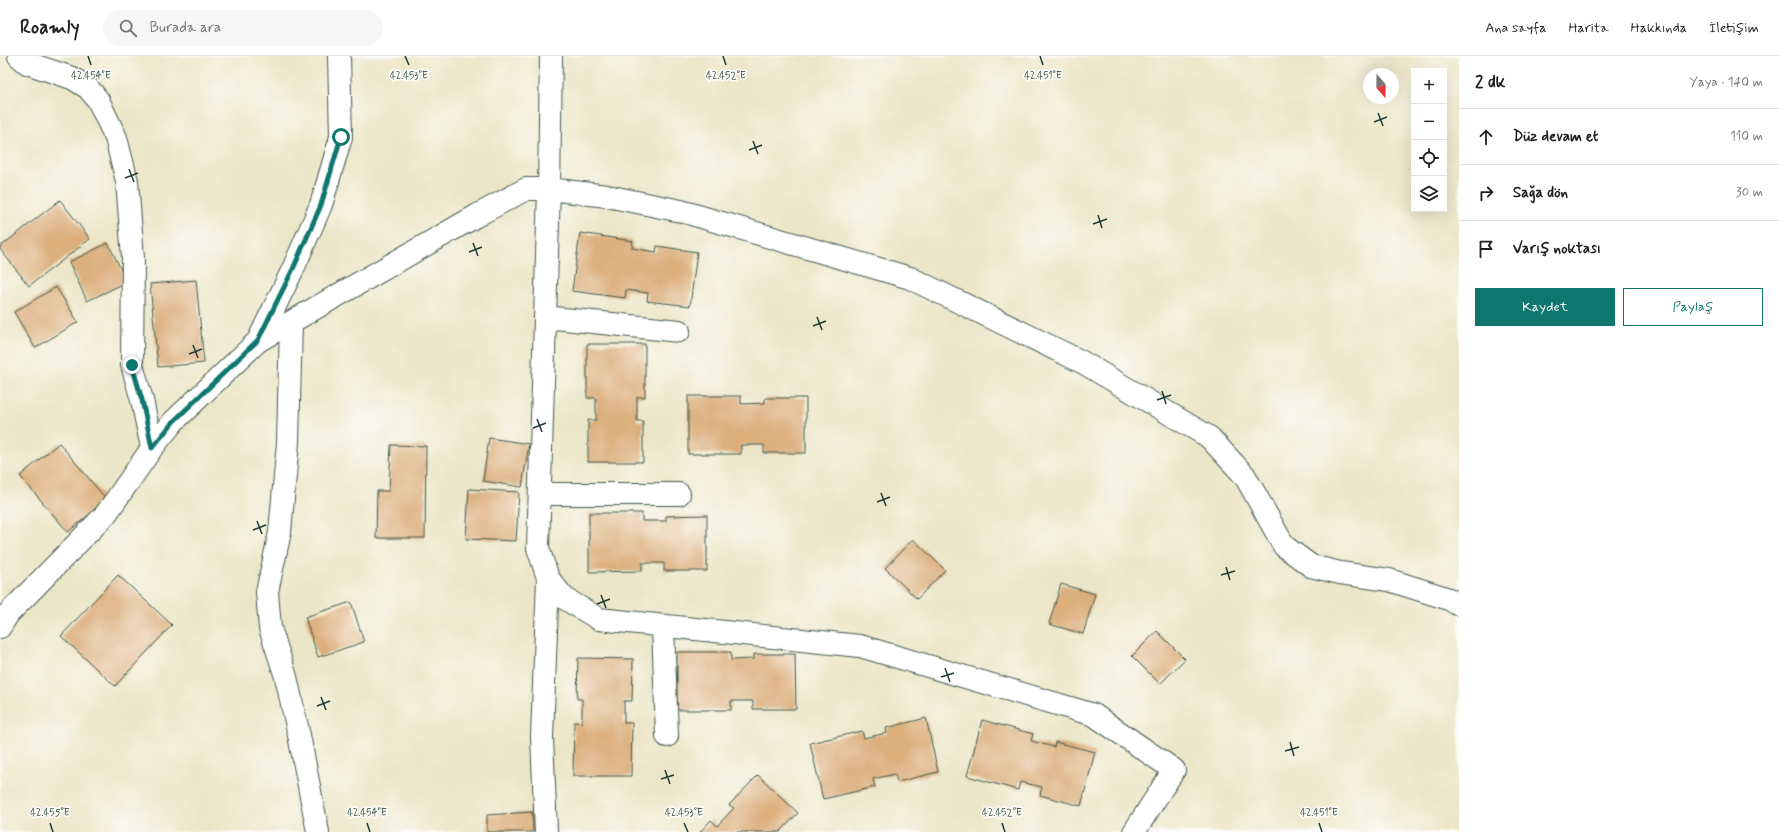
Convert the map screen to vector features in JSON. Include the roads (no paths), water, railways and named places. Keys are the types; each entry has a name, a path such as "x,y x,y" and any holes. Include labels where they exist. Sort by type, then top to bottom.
{"street":[{"path":"19,56 27,63 72,78 88,88 98,100 116,138 127,181 133,258 132,365 142,400 152,448"},
{"path":"258,340 293,269 321,205 341,137 339,56"},
{"path":"551,56 549,189 538,548 548,578 564,598 599,619 860,646 1094,715 1174,770 1134,832"},
{"path":"3,612 106,514 152,448 174,421 258,340 526,189 549,189 607,196 681,211 910,278 1082,362 1209,437 1245,476 1284,546 1310,566 1340,573 1389,580 1449,598 1459,605"},
{"path":"545,317 679,331"},
{"path":"291,322 288,442 280,532 267,592 270,628 286,677 318,832"},
{"path":"540,494 679,494"},
{"path":"546,832 542,737 548,578"},
{"path":"663,626 667,736"}]}
